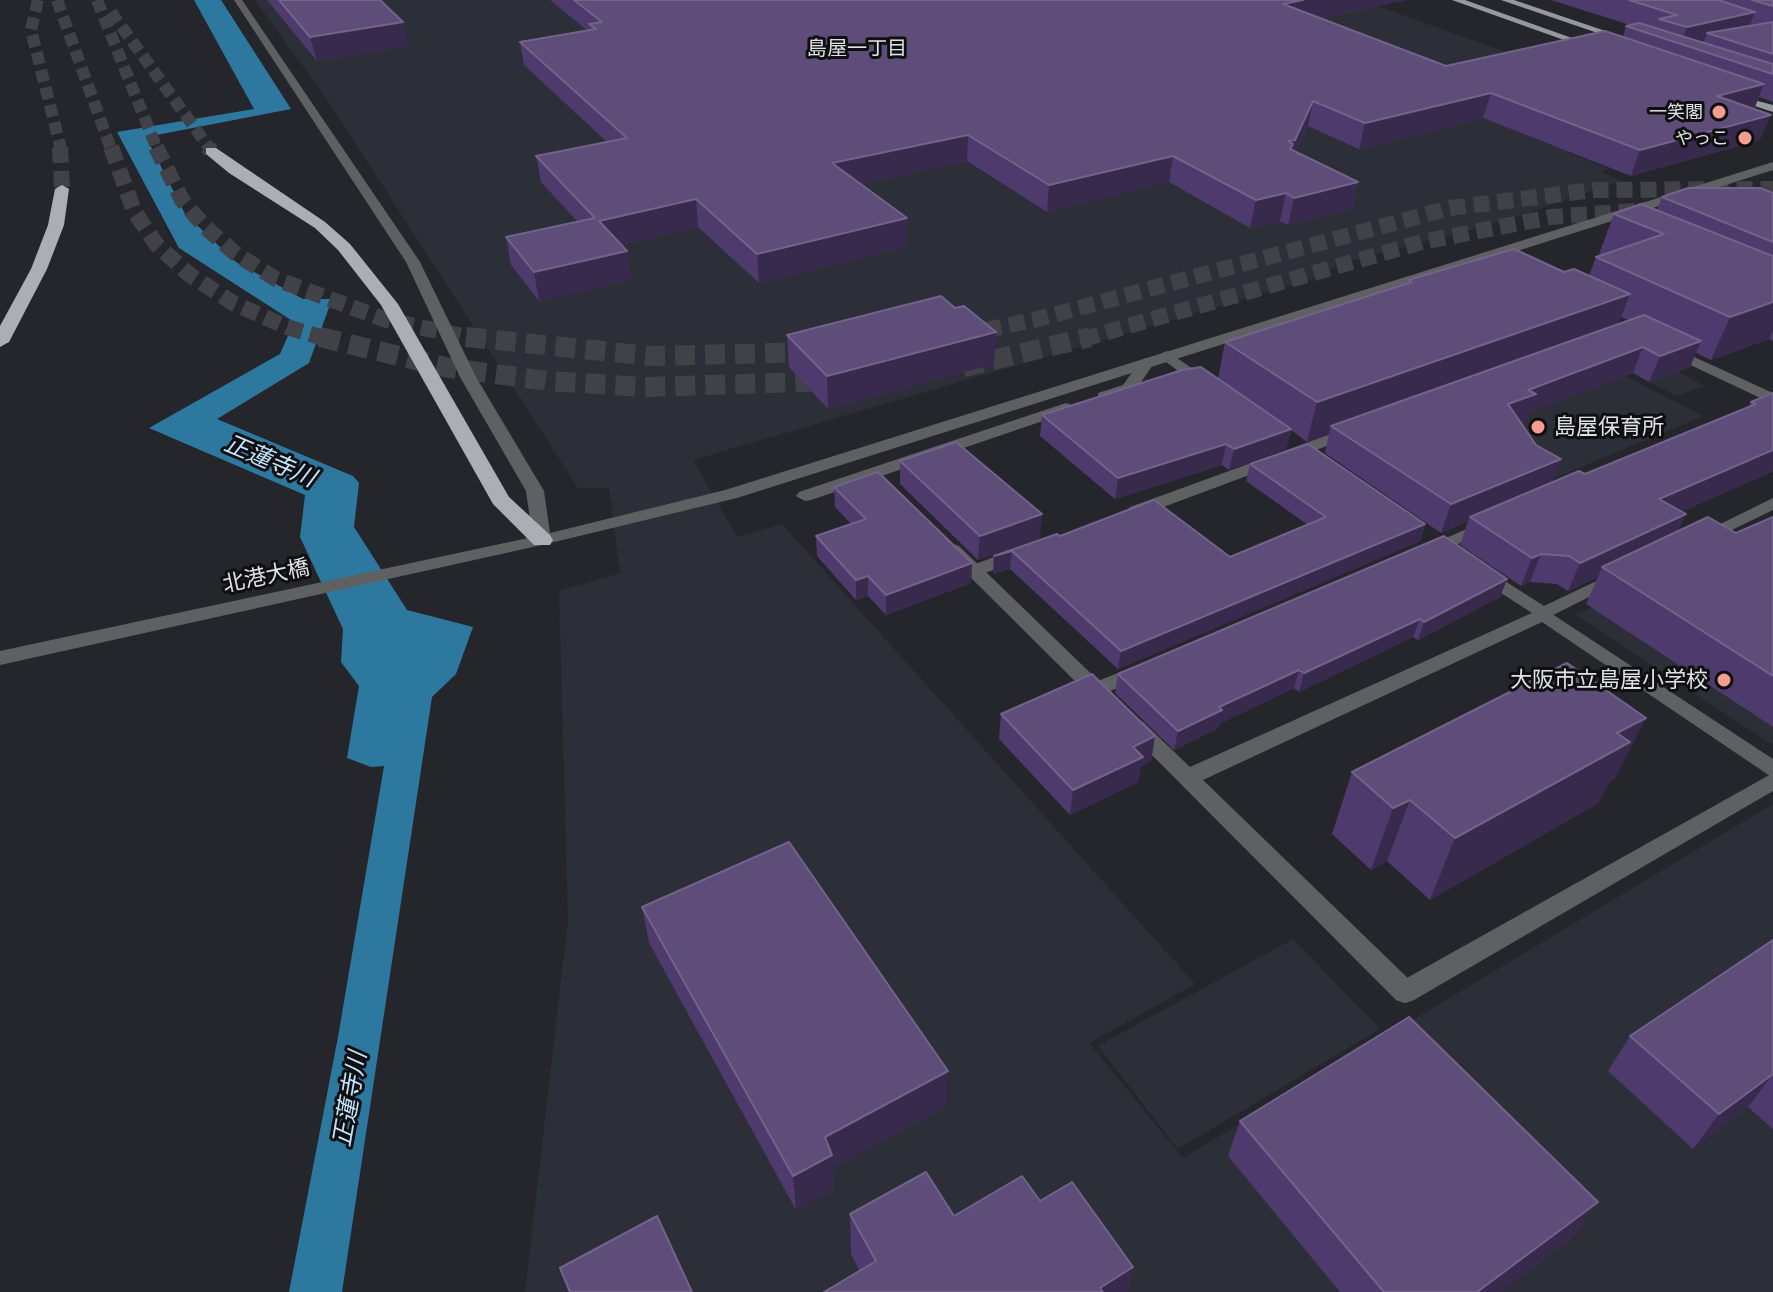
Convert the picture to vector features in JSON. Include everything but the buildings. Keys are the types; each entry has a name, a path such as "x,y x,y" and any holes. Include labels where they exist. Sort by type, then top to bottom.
{"highway":[{"path":"211,151 234,170 297,209 344,247 389,304 500,500 542,540"},
{"path":"0,342 45,254 56,225 62,189"}],"main road":[{"path":"1456,0 1605,51"},
{"path":"1505,0 1634,42"},
{"path":"1722,91 1773,109"}],"street":[{"path":"238,0 413,262 468,377 535,491 542,540"},
{"name":"北港大橋","path":"0,658 542,540 731,494 1773,166"},
{"path":"1693,191 1717,200"},
{"path":"1594,222 1616,231"},
{"path":"1479,258 1502,269"},
{"path":"1647,339 1768,402"},
{"path":"1167,356 1219,393"},
{"path":"805,496 1129,388 1146,363"},
{"path":"1123,516 1374,424"},
{"path":"1278,434 1327,467"},
{"path":"873,472 896,494"},
{"path":"1687,545 1773,503"},
{"path":"1412,557 1447,549 1499,520"},
{"path":"941,538 1405,992 1773,781"},
{"path":"974,571 1034,549"},
{"path":"1447,549 1773,770"},
{"path":"1187,778 1629,573"},
{"path":"1095,690 1153,665"}],"shaded area":[{"path":"255,0 1361,0 1662,108 1671,121 1567,152 1609,169 1601,172 1622,181 1504,221 1346,262 1315,278 693,460 737,537 782,524 1195,984 1089,1043 1183,1158 1773,804 1773,1292 525,1292 568,920 559,591 620,573 609,488 578,488 328,101"},
{"name":"島屋保育所","path":"1586,356 1703,416 1481,509 1369,438"},
{"path":"1662,363 1705,386 1676,396 1633,373"},
{"name":"大阪市立島屋小学校","path":"1773,521 1773,745 1576,615"},
{"path":"1293,939 1380,1029 1178,1149 1098,1046"}],"water":[{"name":"正蓮寺川","path":"194,0 221,0 291,109 146,137 185,214 236,262 303,299 332,299 309,363 217,419 353,476 359,483 354,527 407,610 473,627 456,674 432,697 342,1292 289,1292 338,1037 384,766 371,767 347,758 359,686 341,662 343,629 300,537 305,495 149,428 280,354 294,322 179,248 117,132 254,109"}],"tunnel":[{"path":"38,0 31,30 61,149"},
{"path":"57,0 111,149"},
{"path":"97,0 157,149"},
{"path":"111,12 210,149"},
{"path":"60,147 62,189"},
{"path":"111,147 134,211 156,244 190,275 233,303 287,327 322,337"},
{"path":"156,147 182,200 205,227 236,254 276,279 386,320 469,337"},
{"path":"208,147 211,151"},
{"path":"962,335 1034,320 1450,208 1593,190 1773,189"},
{"path":"1090,337 1422,242 1551,217 1647,210"},
{"path":"322,337 449,368 549,381 645,387 835,381"},
{"path":"322,337 327,339"},
{"path":"469,337 651,356 818,352"},
{"path":"469,337 477,339"},
{"path":"963,367 1090,337"},
{"path":"1083,339 1090,337"}],"place":[{"name":"一笑閣","path":"1719,112"},
{"name":"やっこ","path":"1745,138"},
{"name":"島屋保育所","path":"1538,427"},
{"name":"大阪市立島屋小学校","path":"1724,680"}],"district":[{"name":"島屋一丁目","path":"857,49"}]}
